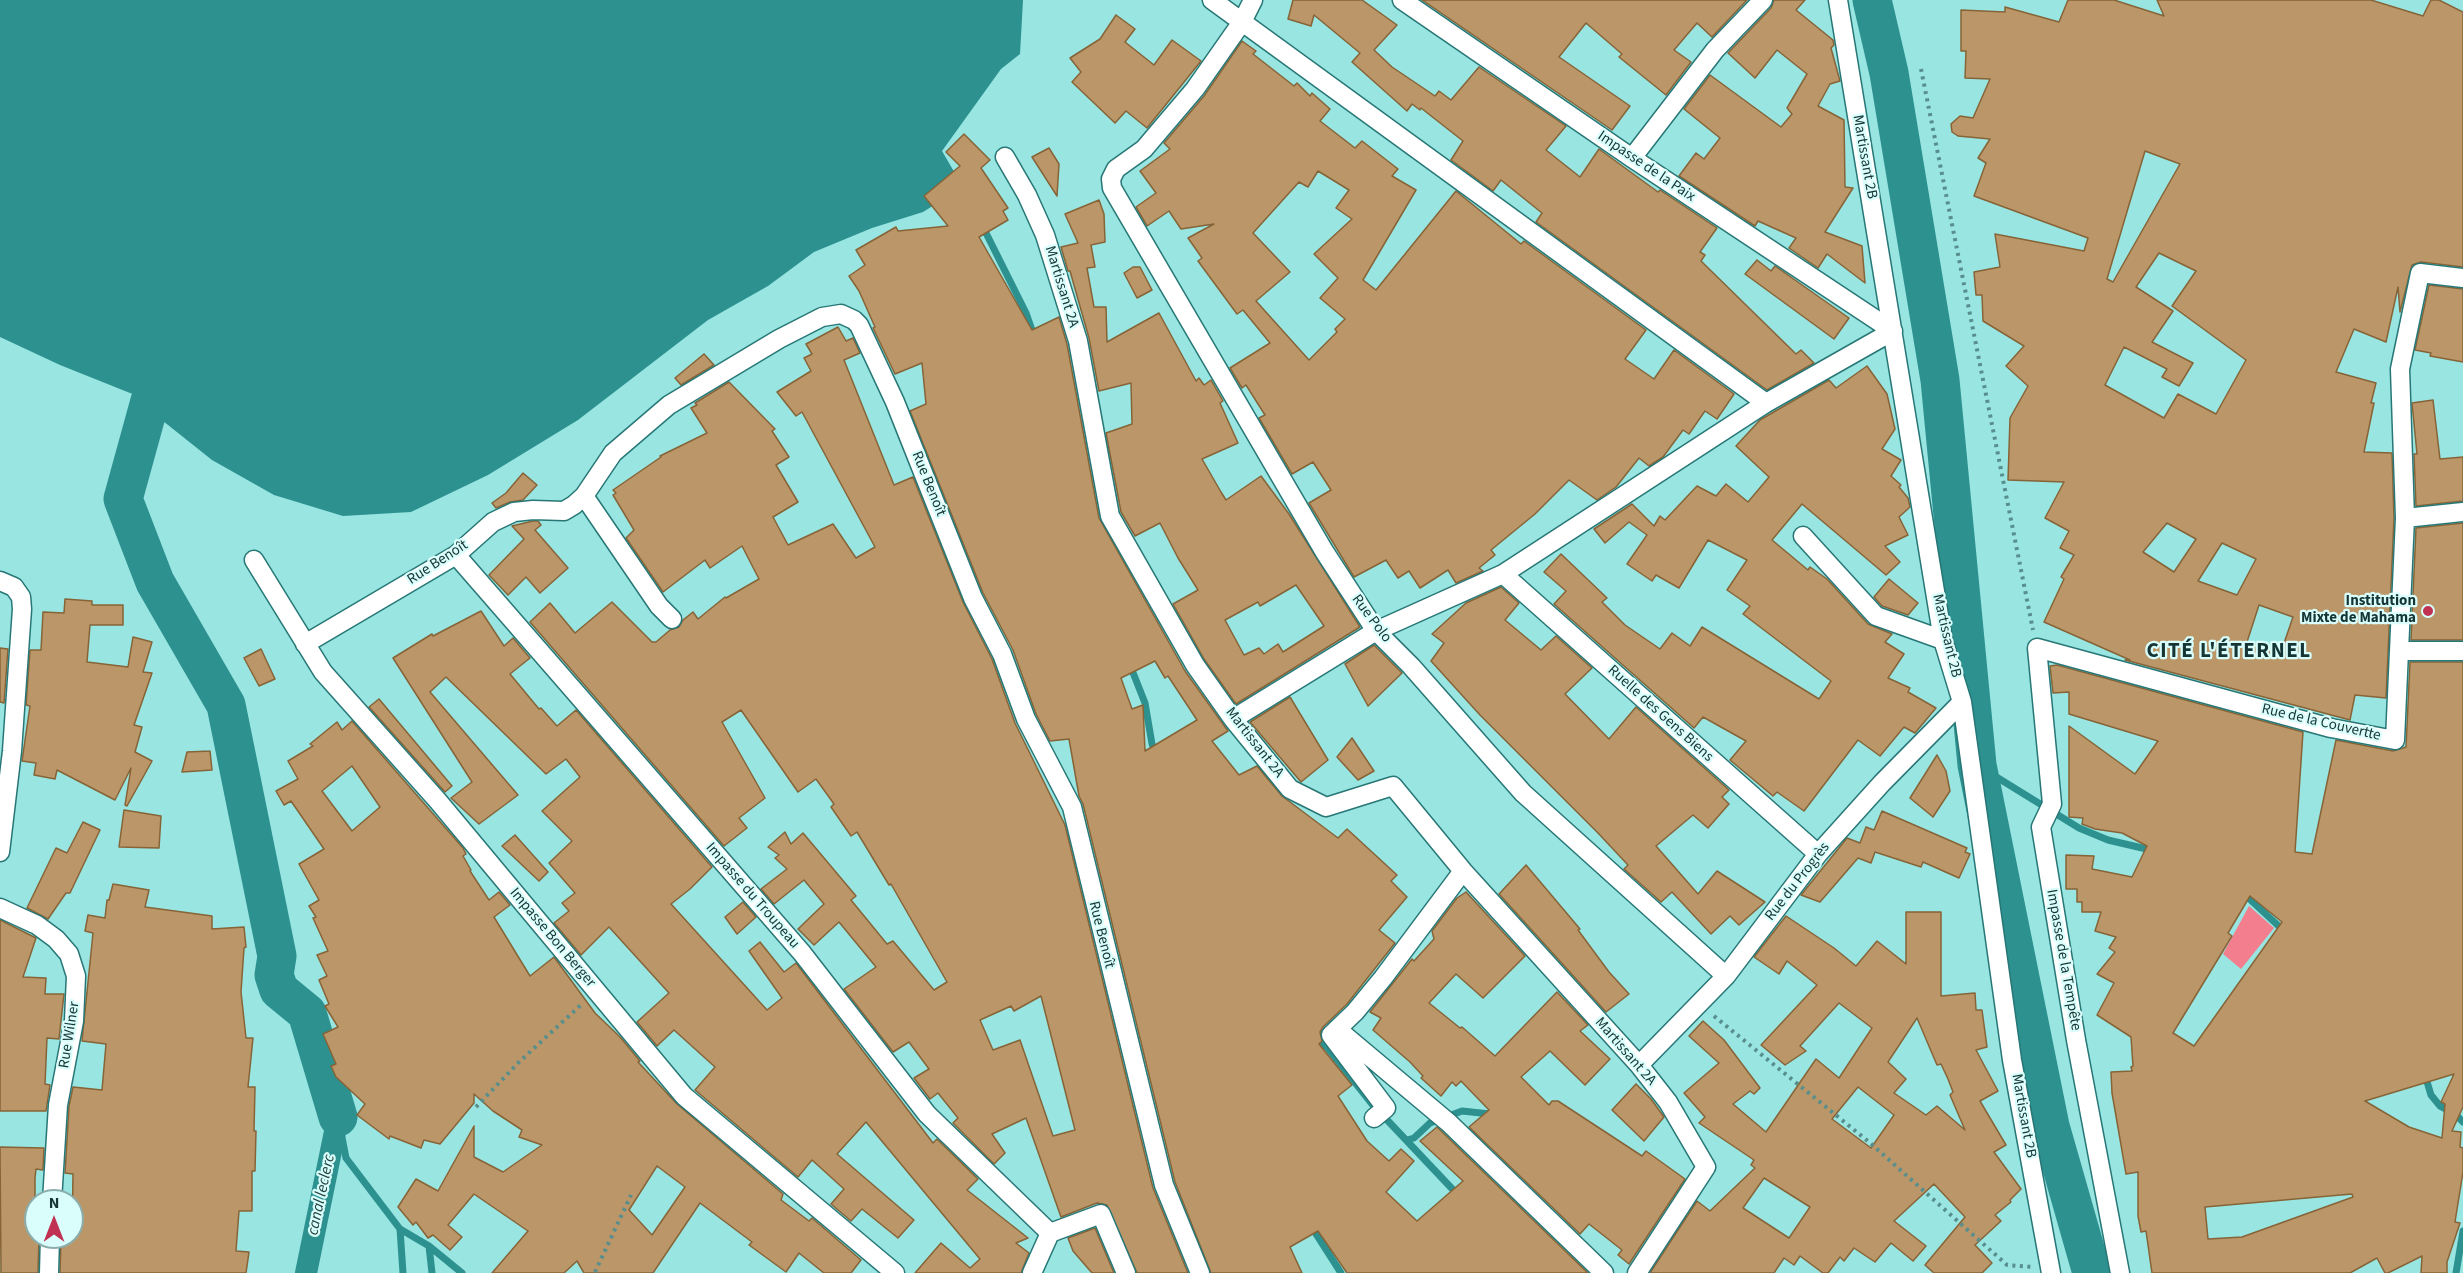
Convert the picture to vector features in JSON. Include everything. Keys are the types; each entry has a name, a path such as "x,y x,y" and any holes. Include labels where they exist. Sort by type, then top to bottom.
{"street":[{"path":"1212,0 1766,403"},
{"path":"1242,22 1253,0"},
{"name":"Impasse de la Paix","path":"1402,0 1632,158 1893,331"},
{"path":"1632,158 1715,50 1763,0"},
{"name":"Martissant 2B","path":"1838,0 1943,640 1962,702 2012,1060 2050,1271"},
{"name":"Rue Polo","path":"1242,22 1195,89 1144,149 1116,170 1111,179 1112,188 1324,551 1376,631 1411,666 1523,793 1726,976"},
{"name":"Martissant 2A","path":"1005,157 1027,195 1045,235 1078,341 1110,516 1195,665 1233,719 1290,789 1326,807 1393,786 1463,871 1639,1065 1668,1102 1706,1167 1637,1273"},
{"name":"Rue de la Couvertte","path":"2037,648 2331,728 2395,740 2405,518 2400,369 2420,273 2463,278"},
{"name":"Rue Benoît","path":"305,644 456,555 493,522 514,512 564,511 584,496 613,453 669,405 822,316 841,314 854,320 859,325 895,402 973,598 1002,654 1026,719 1072,807 1164,1185 1200,1273"},
{"path":"1233,719 1376,631 1503,574 1766,403 1893,331"},
{"path":"584,496 659,606 672,619"},
{"path":"2405,518 2463,512"},
{"path":"1803,536 1876,616 1943,640"},
{"name":"Impasse du Troupeau","path":"456,555 802,953 927,1114 1050,1233"},
{"name":"Impasse Bon Berger","path":"254,561 323,672 438,801 684,1096 895,1273"},
{"name":"Ruelle des Gens Biens","path":"1503,574 1818,854"},
{"path":"0,581 14,587 21,597 12,751 0,852"},
{"name":"Impasse de la Tempête","path":"2037,648 2052,804 2040,827 2076,1040 2120,1273"},
{"path":"2400,651 2463,651"},
{"name":"Rue du Progrès","path":"1639,1065 1726,976 1818,854 1882,783 1962,702"},
{"path":"1380,1113 1331,1035 1355,1012 1383,978 1463,871"},
{"name":"Rue Wilner","path":"0,908 37,925 56,939 69,954 76,976 74,1021 58,1106 53,1189"},
{"path":"1337,1029 1449,1123 1604,1273"},
{"path":"1032,1273 1050,1233 1101,1214 1126,1273"},
{"path":"49,1273 50,1249"}],"path":[{"path":"1921,69 2037,648"},
{"path":"476,1107 540,1041 597,991"},
{"path":"1700,1004 1869,1142 2007,1265 2050,1271"},
{"path":"595,1272 631,1195"}],"shaded area":[{"path":"2249,906 2274,928 2241,969 2223,954"}],"water":[{"path":"0,0 1023,0 1020,54 1001,69 942,151 963,187 923,212 872,228 814,252 768,286 708,320 578,420 488,475 411,512 343,516 274,495 212,460 163,421 150,401 60,365 0,337"}],"building":[{"path":"1293,0 1362,0 1397,25 1374,50 1392,67 1435,96 1439,91 1451,100 1479,67 1566,126 1546,150 1580,177 1599,149 1658,192 1660,190 1717,228 1700,252 1705,255 1701,261 1796,354 1801,350 1814,363 1767,390 1536,222 1542,213 1501,180 1493,191 1451,160 1463,141 1421,108 1420,110 1412,104 1407,111 1352,62 1360,53 1314,15 1311,26 1288,19"},
{"path":"1422,0 1747,0 1712,37 1697,23 1674,50 1691,62 1666,95 1619,57 1622,54 1586,23 1559,57 1630,106 1612,130"},
{"path":"1774,0 1805,0 1796,10 1833,40 1834,45 1831,48 1840,81 1830,84 1818,106 1844,120 1845,187 1853,188 1825,232 1862,246 1865,283 1827,254 1818,268 1789,248 1796,238 1758,221 1755,226 1679,176 1696,153 1704,159 1720,138 1684,109 1710,75 1781,127 1792,114 1787,108 1807,74 1777,50 1755,78 1728,53 1771,8"},
{"path":"2068,0 2114,0 2164,16 2157,0 2371,0 2423,16 2431,0 2439,0 2463,12 2463,267 2421,262 2412,265 2400,312 2398,287 2386,342 2354,329 2336,372 2376,383 2364,452 2392,453 2394,518 2386,698 2355,695 2350,720 2125,660 2130,660 2044,622 2064,579 2061,577 2074,555 2060,548 2069,531 2045,518 2064,482 2008,480 2010,418 2028,386 2006,366 2024,346 1983,321 1982,295 1976,295 1974,272 2000,267 1995,234 2084,251 2088,238 1974,196 1986,163 1978,158 1990,139 1958,136 1952,132 1951,124 1960,116 1973,118 1990,79 1965,78 1966,51 1961,51 1961,10 2005,12 2005,7 2059,22","holes":["2145,151 2180,164 2113,282 2107,279","2159,253 2196,271 2172,306 2246,360 2216,414 2178,394 2164,418 2105,385 2124,347 2167,369 2162,377 2179,386 2193,363 2152,342 2173,311 2136,287","2167,523 2196,539 2174,572 2143,552","2222,543 2256,559 2237,595 2198,581","2259,605 2293,617 2282,649 2247,642"]},
{"path":"1116,15 1135,29 1125,42 1154,65 1172,40 1201,61 1147,128 1126,111 1115,123 1072,82 1081,72 1070,58 1100,39"},
{"path":"1242,41 1256,51 1253,54 1294,86 1297,83 1310,96 1312,93 1330,109 1320,121 1355,148 1362,141 1398,169 1392,176 1416,190 1363,280 1376,290 1456,191 1521,244 1524,241 1646,330 1625,359 1654,379 1674,350 1734,394 1717,419 1705,411 1689,434 1683,430 1663,457 1649,466 1639,458 1616,487 1597,500 1569,480 1535,514 1491,550 1495,555 1479,568 1483,571 1456,583 1448,570 1420,588 1409,571 1398,578 1386,560 1354,577 1309,503 1331,490 1313,462 1292,474 1259,418 1265,415 1246,385 1242,388 1230,368 1270,343 1243,310 1237,314 1198,261 1202,258 1188,238 1214,224 1181,229 1169,211 1147,226 1136,207 1156,193 1140,171 1170,149 1164,143 1204,96","holes":["1318,171 1349,190 1336,208 1352,219 1314,254 1338,278 1320,298 1345,319 1335,329 1337,332 1309,360 1256,301 1290,272 1253,233 1299,182 1308,187"]},
{"path":"964,134 990,160 981,168 1008,208 1003,211 1008,220 979,237 1032,330 1059,317 1067,344 1099,518 1185,671 1228,731 1212,741 1239,775 1257,766 1282,796 1338,838 1347,829 1397,875 1391,881 1407,897 1379,930 1395,943 1347,1004 1323,1027 1320,1032 1322,1041 1319,1044 1352,1085 1338,1096 1367,1141 1389,1161 1401,1149 1414,1161 1386,1192 1417,1221 1463,1181 1420,1141 1437,1127 1588,1273 1347,1273 1318,1231 1290,1247 1302,1273 1211,1273 1175,1182 1083,804 1079,796 1069,739 1050,741 1036,714 1013,650 983,593 910,411 926,404 922,363 895,374 873,328 875,327 859,291 849,276 865,265 856,250 896,227 898,231 948,226 924,196 960,166 946,152","holes":["1155,661 1165,678 1168,676 1197,720 1145,751 1143,705 1132,709 1121,678"]},
{"path":"1049,148 1059,164 1057,196 1032,157"},
{"path":"1099,200 1104,214 1105,242 1091,245 1095,267 1087,268 1094,307 1106,307 1107,342 1159,313 1196,381 1199,378 1204,385 1211,380 1223,401 1220,403 1238,443 1202,459 1226,500 1261,476 1289,514 1360,627 1236,704 1204,659 1173,604 1198,590 1160,523 1135,536 1121,512 1106,433 1132,424 1131,383 1099,391 1089,338 1061,247 1078,243 1065,214","holes":["1296,585 1324,626 1283,652 1278,644 1264,654 1259,648 1244,655 1225,620 1258,602 1260,606"]},
{"path":"1757,260 1771,271 1775,266 1849,318 1834,339 1745,274"},
{"path":"1133,267 1140,267 1152,290 1137,298 1124,273"},
{"path":"2429,285 2463,289 2463,362 2430,356 2431,353 2415,350"},
{"path":"838,327 846,341 853,338 860,353 844,360 894,485 913,477 963,602 992,659 1015,723 1065,825 1153,1188 1188,1273 1137,1273 1107,1205 1097,1203 1061,1217 1026,1118 992,1134 1005,1153 994,1164 953,1123 958,1118 938,1093 930,1099 914,1078 929,1069 909,1042 893,1052 844,989 876,967 839,922 814,945 798,929 824,904 804,880 774,904 761,889 787,869 775,858 779,855 768,847 785,832 791,844 803,833 856,896 851,900 887,944 893,941 934,990 947,982 891,884 889,885 857,832 851,836 831,807 834,804 816,779 798,792 741,710 722,722 765,798 739,818 747,828 724,846 530,622 550,603 575,633 612,602 652,642 656,642 670,630 679,627 683,620 693,612 698,619 725,597 759,579 742,546 710,568 705,560 663,592 626,538 634,530 613,495 616,493 613,490 660,456 707,433 691,408 697,405 695,403 729,382 775,429 772,431 789,457 776,465 798,502 773,517 788,545 833,524 856,558 875,547 802,412 796,416 777,392 811,371 804,358 812,354 806,344","holes":["1041,996 1075,1130 1053,1136 1020,1040 993,1050 980,1020 1011,1006 1014,1011"]},
{"path":"704,354 714,365 681,385 675,378"},
{"path":"1867,366 1887,394 1895,429 1882,449 1901,460 1891,476 1901,485 1899,487 1908,498 1910,507 1899,517 1908,535 1885,546 1900,562 1886,575 1802,504 1772,540 1808,570 1810,567 1827,579 1868,624 1892,634 1885,642 1904,654 1888,678 1910,688 1908,692 1936,708 1915,733 1904,727 1880,756 1858,740 1804,811 1777,792 1773,796 1730,760 1746,741 1703,717 1694,728 1554,604 1566,591 1544,572 1561,554 1607,598 1602,602 1625,625 1660,649 1672,633 1690,646 1702,627 1819,699 1831,681 1743,614 1750,606 1727,590 1747,560 1708,540 1679,588 1656,575 1652,581 1627,564 1647,535 1629,522 1605,543 1594,529 1632,504 1654,526 1660,516 1665,520 1697,486 1716,496 1726,484 1748,502 1769,477 1736,446 1760,420 1829,380 1836,388"},
{"path":"2433,400 2440,459 2463,457 2463,501 2416,506 2414,454 2417,454 2412,403"},
{"path":"523,473 537,485 523,500 496,508 492,503 506,493"},
{"path":"538,521 541,525 535,530 568,568 540,593 526,577 508,595 489,575 524,539 512,526"},
{"path":"2463,523 2463,640 2411,640 2416,528"},
{"path":"1889,579 1918,603 1908,615 1882,606 1874,597"},
{"path":"1501,587 1519,603 1505,620 1541,650 1556,636 1592,668 1565,694 1609,739 1636,707 1729,790 1722,797 1729,804 1708,828 1693,815 1656,846 1698,894 1717,871 1765,902 1739,925 1730,916 1711,934 1672,892 1661,902 1624,869 1628,865 1480,715 1431,661 1444,643 1432,634 1466,603"},
{"path":"65,599 92,601 92,605 123,605 123,625 90,625 87,662 128,667 133,637 152,642 143,672 152,673 134,725 142,727 135,752 152,761 127,806 125,805 131,768 115,800 57,770 55,779 34,775 36,763 22,761 30,706 26,705 30,650 41,650 43,612 64,613"},
{"path":"481,611 504,646 513,638 530,658 510,674 539,709 541,708 557,726 576,710 712,867 671,904 767,1010 782,998 749,951 760,942 784,972 796,963 933,1143 937,1139 978,1179 967,1190 1028,1238 1016,1243 1029,1253 1021,1273 915,1273 941,1243 970,1268 980,1259 866,1122 837,1154 914,1220 898,1238 862,1209 851,1221 831,1204 844,1189 812,1160 798,1177 695,1090 715,1067 674,1030 657,1046 637,1022 669,993 609,927 581,955 554,923 569,911 562,903 575,893 549,863 572,841 542,811 580,777 566,759 546,774 446,677 430,692 518,795 479,824 451,798 472,782 393,658 432,634 433,636"},
{"path":"1374,645 1402,673 1368,706 1345,664"},
{"path":"0,648 8,649 4,703 0,702"},
{"path":"261,649 275,679 259,686 244,658"},
{"path":"2410,662 2463,662 2463,1107 2452,1131 2461,1132 2463,1172 2455,1222 2460,1223 2447,1262 2447,1273 2421,1273 2422,1256 2388,1273 2385,1273 2377,1258 2350,1273 2152,1273 2146,1231 2141,1232 2138,1216 2138,1172 2126,1174 2112,1093 2111,1072 2132,1071 2131,1037 2097,1015 2114,983 2097,974 2115,952 2109,948 2116,937 2095,931 2101,912 2082,912 2082,902 2077,902 2077,889 2066,889 2066,855 2094,856 2092,869 2132,877 2147,846 2122,833 2095,829 2082,824 2083,818 2069,817 2069,726 2135,774 2158,741 2069,714 2069,692 2053,693 2050,666 2057,665 2303,732 2295,852 2312,854 2336,740 2393,751 2406,747","holes":["2250,896 2282,922 2194,1046 2173,1033 2232,936 2228,933","2454,1074 2441,1102 2445,1104 2442,1138 2409,1127 2365,1101","2352,1194 2353,1197 2242,1237 2208,1239 2205,1207"]},
{"path":"1290,697 1328,760 1301,782 1250,722"},
{"path":"379,699 452,786 445,792 369,707"},
{"path":"352,721 463,848 466,854 463,856 470,871 489,900 499,892 510,905 494,917 530,976 554,957 595,1013 620,1037 640,1061 638,1062 677,1104 783,1194 781,1200 809,1221 812,1218 861,1260 851,1273 824,1273 799,1253 786,1272 749,1245 752,1242 700,1203 653,1273 584,1273 577,1261 564,1273 492,1273 528,1231 474,1194 448,1225 462,1237 450,1250 433,1235 428,1238 416,1222 413,1225 398,1207 416,1179 438,1191 474,1126 474,1157 503,1172 542,1145 519,1137 522,1130 493,1111 474,1094 474,1103 440,1144 424,1140 421,1148 390,1136 389,1139 357,1115 365,1104 336,1077 331,1066 336,1064 323,1034 338,1027 325,1006 329,1004 319,980 327,976 317,955 328,951 313,918 316,917 309,906 319,900 299,864 324,849 291,801 284,805 276,791 298,779 288,761 313,746 310,744 337,722 342,730","holes":["352,766 380,807 352,831 322,791","657,1166 685,1187 652,1235 629,1210"]},
{"path":"1352,738 1374,771 1358,780 1337,757"},
{"path":"210,751 212,770 182,772 187,752"},
{"path":"1937,755 1946,771 1950,791 1933,817 1910,798"},
{"path":"124,810 161,816 159,848 119,847"},
{"path":"1882,811 1967,848 1965,852 1970,854 1959,878 1923,862 1921,867 1875,852 1871,863 1858,858 1820,902 1801,895 1847,838 1860,843 1866,827 1874,830"},
{"path":"83,822 100,830 70,893 66,893 48,919 27,908 56,848 67,853"},
{"path":"515,835 548,872 539,881 502,846"},
{"path":"1526,865 1580,929 1578,930 1609,972 1629,994 1606,1012 1499,894"},
{"path":"113,884 149,890 145,907 212,916 212,929 244,927 246,947 244,948 241,992 246,1038 253,1038 248,1087 255,1087 254,1131 256,1131 255,1171 252,1171 252,1211 239,1211 236,1251 249,1252 246,1273 60,1273 61,1249 84,1249 84,1189 73,1189 73,1174 65,1173 69,1106 73,1087 102,1090 106,1044 82,1041 93,933 85,931 88,915 105,918 107,900 109,900"},
{"path":"1466,892 1525,956 1483,998 1456,974 1429,1003 1460,1028 1462,1027 1495,1056 1557,992 1588,1025 1580,1031 1610,1059 1585,1085 1550,1051 1521,1077 1549,1105 1552,1101 1558,1101 1642,1156 1646,1151 1685,1179 1629,1264 1618,1255 1622,1250 1589,1224 1580,1234 1469,1127 1489,1110 1461,1081 1456,1086 1452,1082 1441,1096 1421,1078 1423,1076 1410,1062 1373,1030 1381,1018 1370,1012 1412,959 1414,961 1434,939 1432,931 1457,898"},
{"path":"743,902 756,917 737,934 725,917"},
{"path":"1906,912 1941,912 1941,996 1975,993 1976,1010 1982,1010 1987,1047 1976,1050 1998,1091 1980,1101 2006,1145 1994,1152 2021,1189 2010,1200 2011,1202 1995,1215 2001,1221 1975,1245 1992,1263 1982,1273 1934,1273 1925,1265 1965,1217 1934,1184 1894,1221 1926,1246 1913,1261 1891,1243 1875,1262 1854,1248 1844,1261 1840,1257 1828,1273 1823,1273 1800,1256 1794,1265 1784,1258 1774,1273 1650,1273 1697,1201 1710,1211 1755,1168 1751,1165 1754,1160 1699,1123 1705,1117 1684,1093 1719,1063 1689,1036 1703,1021 1724,1040 1760,1088 1754,1094 1750,1091 1733,1104 1766,1132 1816,1059 1839,1078 1872,1028 1839,1003 1800,1046 1806,1051 1785,1065 1761,1045 1817,985 1787,961 1779,974 1754,957 1786,916 1834,948 1856,966 1877,941 1906,964","holes":["1917,1018 1937,1065 1941,1064 1948,1079 1953,1092 1950,1095 1965,1130 1937,1106 1926,1115 1894,1093 1906,1079 1888,1062","1858,1087 1894,1115 1871,1148 1832,1119","1764,1178 1810,1207 1789,1238 1743,1208"]},
{"path":"0,920 36,938 23,977 46,978 45,994 64,994 59,1039 47,1038 45,1084 50,1085 46,1111 0,1111"},
{"path":"1636,1084 1664,1117 1644,1141 1612,1110"},
{"path":"0,1147 44,1148 43,1170 36,1169 35,1189 24,1189 24,1249 39,1249 38,1273 1,1273"},
{"path":"1095,1228 1114,1273 1092,1273 1073,1251 1068,1238"}],"waterway":[{"path":"1872,0 1889,73 1940,380 1977,765 2050,1126 2092,1273"},
{"path":"983,227 1026,313 1034,336"},
{"path":"150,401 123,499 155,582 226,705 277,956 274,975 279,990 307,1013 338,1117"},
{"path":"1130,665 1145,703 1152,744 1156,754"},
{"path":"1977,765 2079,828 2108,840 2155,851"},
{"path":"2242,892 2284,931"},
{"path":"1314,1039 1327,1047 1372,1104 1458,1195"},
{"path":"2425,1075 2431,1095 2440,1106 2454,1113 2463,1122"},
{"path":"1407,1140 1414,1138 1430,1123 1462,1111 1490,1114 1493,1117"},
{"path":"338,1117 346,1158 400,1229 429,1246 432,1273"},
{"name":"canal leclerc","path":"306,1273 338,1117"},
{"path":"1311,1226 1341,1273"},
{"path":"400,1229 403,1273"},
{"path":"2456,1273 2463,1231"},
{"path":"429,1246 462,1273"}],"place":[{"name":"Institution Mixte de Mahama","path":"2428,611"}],"district":[{"name":"CITÉ L'ÉTERNEL","path":"2229,652"}]}
